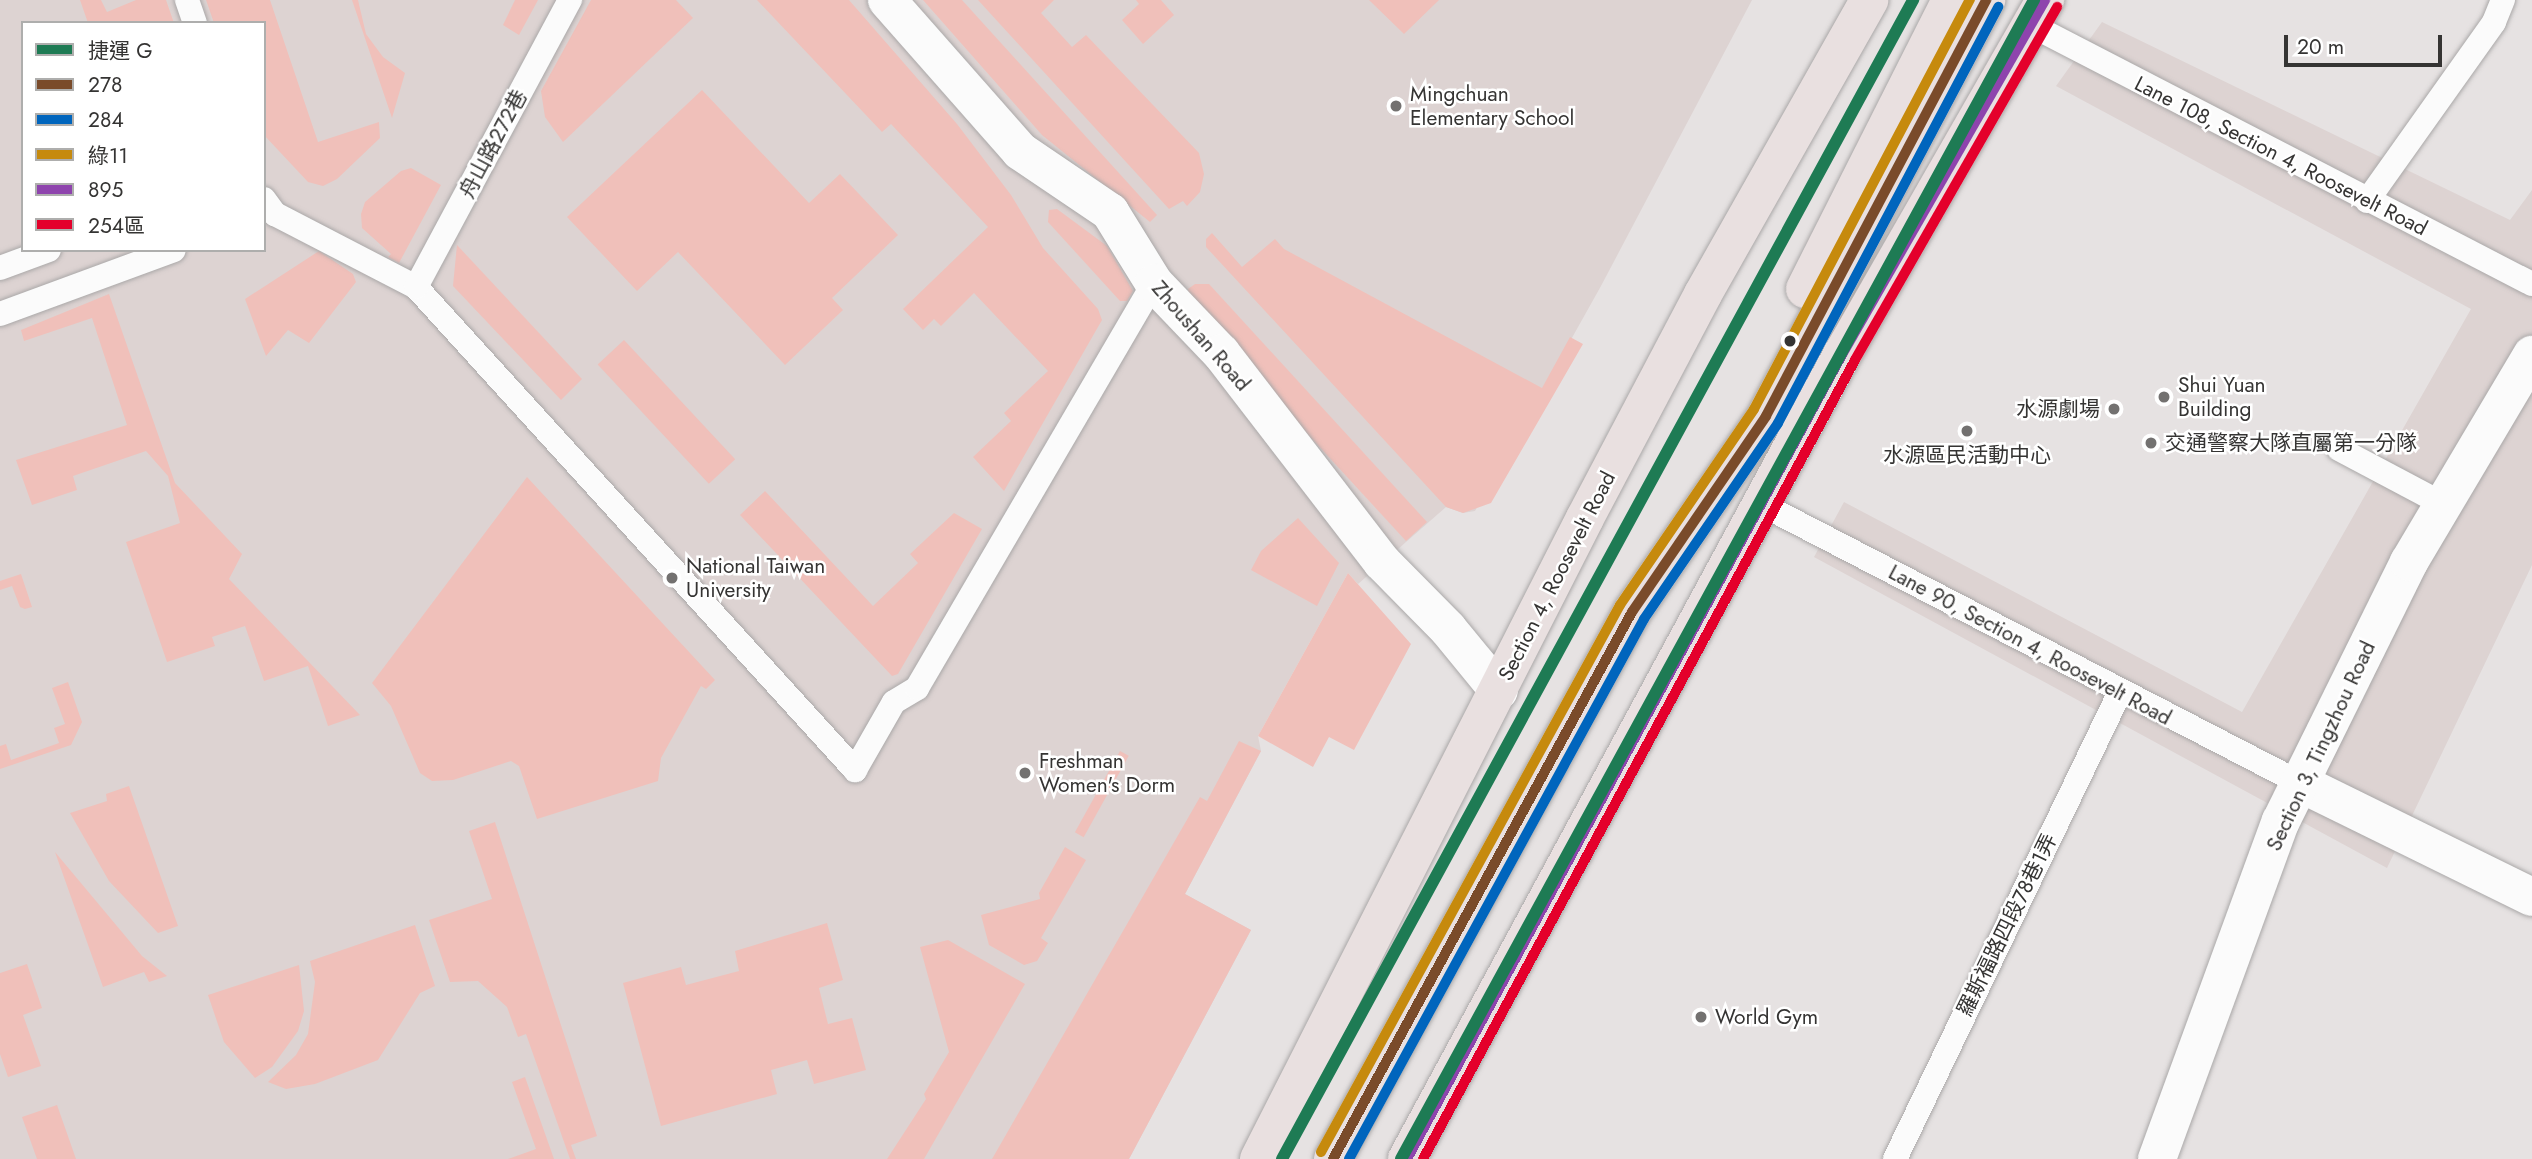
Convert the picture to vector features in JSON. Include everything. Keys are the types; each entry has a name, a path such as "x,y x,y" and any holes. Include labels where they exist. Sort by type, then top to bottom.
{"main road":[{"name":"Section 4, Roosevelt Road","path":"1259,1159 1703,294 1869,0"},
{"path":"1309,1159 1610,600 1747,404 1951,0"},
{"path":"1333,1159 1632,612 1766,416 1986,0"},
{"path":"1407,1159 1761,504 2038,13"}],"street":[{"name":"Zhoushan Road","path":"887,0 1020,151 1110,212 1154,283 1221,354 1382,562 1448,629 1499,691"},
{"name":"Section 3, Tingzhou Road","path":"2157,1159 2281,821 2409,562 2532,355"},
{"path":"2300,783 2532,897"}],"lane":[{"path":"187,0 194,21"},
{"name":"舟山路272巷","path":"416,288 570,0"},
{"path":"2367,201 2494,22 2503,0"},
{"name":"Lane 108, Section 4, Roosevelt Road","path":"2038,13 2367,201 2532,284"},
{"path":"268,210 416,288 855,770 894,702 917,688 1154,283"},
{"path":"0,268 44,252"},
{"path":"0,314 169,252"},
{"path":"2339,449 2443,505"},
{"name":"Lane 90, Section 4, Roosevelt Road","path":"1761,504 2300,783"},
{"name":"羅斯福路四段78巷1弄","path":"1895,1159 2120,692"}],"shaded area":[{"name":"National Taiwan University","path":"0,0 1752,0 1601,286 1475,511 1463,513 1446,507 1358,584 1348,573 1258,736 1261,751 1185,894 1251,930 1129,1159 0,1159"},
{"path":"80,0 101,0 107,12 136,0 166,0 173,21 87,21"},
{"path":"206,0 270,0 318,142 379,122 380,138 337,179 323,186 308,182 266,137 266,21 213,21"},
{"path":"352,0 358,0 366,34 383,57 405,73 392,118"},
{"path":"515,0 538,0 519,35 503,25"},
{"path":"591,0 676,0 693,18 563,142 545,117 541,91"},
{"path":"757,0 849,0 957,124 1011,195 1043,248 1098,309 1102,320 1004,491 973,457 1011,421 1004,413 1048,371 974,293 941,326 934,319 923,330 903,309 988,227 891,124 882,132"},
{"path":"923,0 962,0 1157,215 1150,222 1042,135"},
{"path":"978,0 1054,0 1041,13 1072,47 1086,35 1199,153 1204,174 1200,192 1187,206 1183,201 1169,209"},
{"path":"1136,0 1161,0 1174,15 1143,44 1122,20 1139,4"},
{"path":"1369,0 1439,0 1404,34"},
{"path":"2102,22 2510,220 2532,190 2532,565 2387,868 1814,557 1844,502 2242,712 2471,309 2056,86"},
{"path":"702,90 809,203 840,174 898,235 832,298 843,310 785,365 678,252 637,291 567,217"},
{"path":"411,168 441,185 399,263 388,257 391,254 362,228 361,214 365,202 401,171"},
{"path":"1057,209 1107,246 1133,291 1127,301 1120,301 1048,222 1049,210"},
{"path":"1212,233 1242,267 1275,239 1284,249 1542,388 1570,337 1583,344 1491,503 1463,513 1446,507 1206,247 1206,239"},
{"path":"457,245 582,379 561,400 453,286"},
{"path":"319,251 353,274 356,282 309,343 288,330 266,356 245,299"},
{"path":"1195,284 1209,284 1427,522 1406,541 1188,304 1188,289"},
{"path":"109,294 175,483 242,554 229,579 360,715 328,726 308,666 264,681 245,626 212,637 215,646 167,662 126,542 180,523 168,476 146,451 73,476 77,490 32,505 16,460 127,425 92,318 24,341 21,330"},
{"path":"624,340 735,459 709,484 598,365"},
{"path":"527,477 715,680 706,689 701,686 661,758 658,781 537,819 519,766 511,761 453,780 432,781 420,773 391,706 372,683"},
{"path":"765,491 873,606 918,563 910,554 954,513 982,529 898,674 892,676 740,515"},
{"path":"1298,518 1339,563 1317,606 1251,570 1261,551"},
{"path":"1348,573 1411,644 1354,750 1329,737 1313,767 1258,736"},
{"path":"21,574 32,607 25,609 20,607 12,586 0,590 0,581"},
{"path":"68,682 82,722 71,745 0,769 0,746 6,744 11,760 59,743 54,728 65,724 52,688"},
{"path":"1239,741 1261,751 1185,894 1251,930 1129,1159 992,1159 1200,797 1207,801"},
{"path":"1120,751 1129,756 1084,837 1075,832"},
{"path":"129,786 178,926 158,933 109,881 70,813 107,801 106,794"},
{"path":"495,822 597,1136 571,1145 576,1159 570,1159 526,1034 518,1037 507,1007 478,981 450,982 429,920 492,899 469,831"},
{"path":"1065,847 1086,860 1041,938 1048,943 1037,961 1024,965 989,945 981,915 1040,899 1039,893"},
{"path":"55,852 142,956 167,976 149,982 144,972 103,987"},
{"path":"827,923 843,980 819,988 828,1024 852,1018 866,1070 814,1084 807,1060 771,1070 777,1094 661,1126 623,983 681,967 686,985 739,971 735,951"},
{"path":"415,925 435,986 420,993 378,1060 315,1084 286,1089 268,1082 296,1055 308,1034 315,982 310,961"},
{"path":"948,940 1025,984 924,1159 887,1159 926,1099 924,1094 949,1052 920,947"},
{"path":"27,964 42,1008 23,1015 41,1066 8,1077 0,1054 0,973"},
{"path":"299,965 304,1011 298,1031 272,1067 255,1078 224,1042 208,995"},
{"path":"525,1077 554,1159 508,1159 536,1149 512,1082"},
{"path":"57,1105 76,1159 37,1159 22,1117"}],"metro line":[{"name":"G","path":"1282,1159 1913,0"},
{"name":"G","path":"1401,1159 2034,0"}],"transit line":[{"name":"綠11","path":"1321,1152 1620,605 1754,409 1970,0"},
{"name":"278","path":"1333,1159 1632,612 1766,416 1986,0"},
{"name":"895","path":"1407,1159 1843,353 2045,0"},
{"name":"284","path":"1349,1159 1644,619 1778,423 1998,7"},
{"name":"254區","path":"1423,1159 1855,360 2057,7"}],"place":[{"name":"Mingchuan Elementary School","path":"1396,106"},
{"name":"Shui Yuan Building","path":"2164,397"},
{"name":"水源劇場","path":"2114,409"},
{"name":"水源區民活動中心","path":"1967,431"},
{"name":"交通警察大隊直屬第一分隊","path":"2151,443"},
{"name":"National Taiwan University","path":"672,578"},
{"name":"Freshman Women's Dorm","path":"1025,773"},
{"name":"World Gym","path":"1701,1017"}]}
